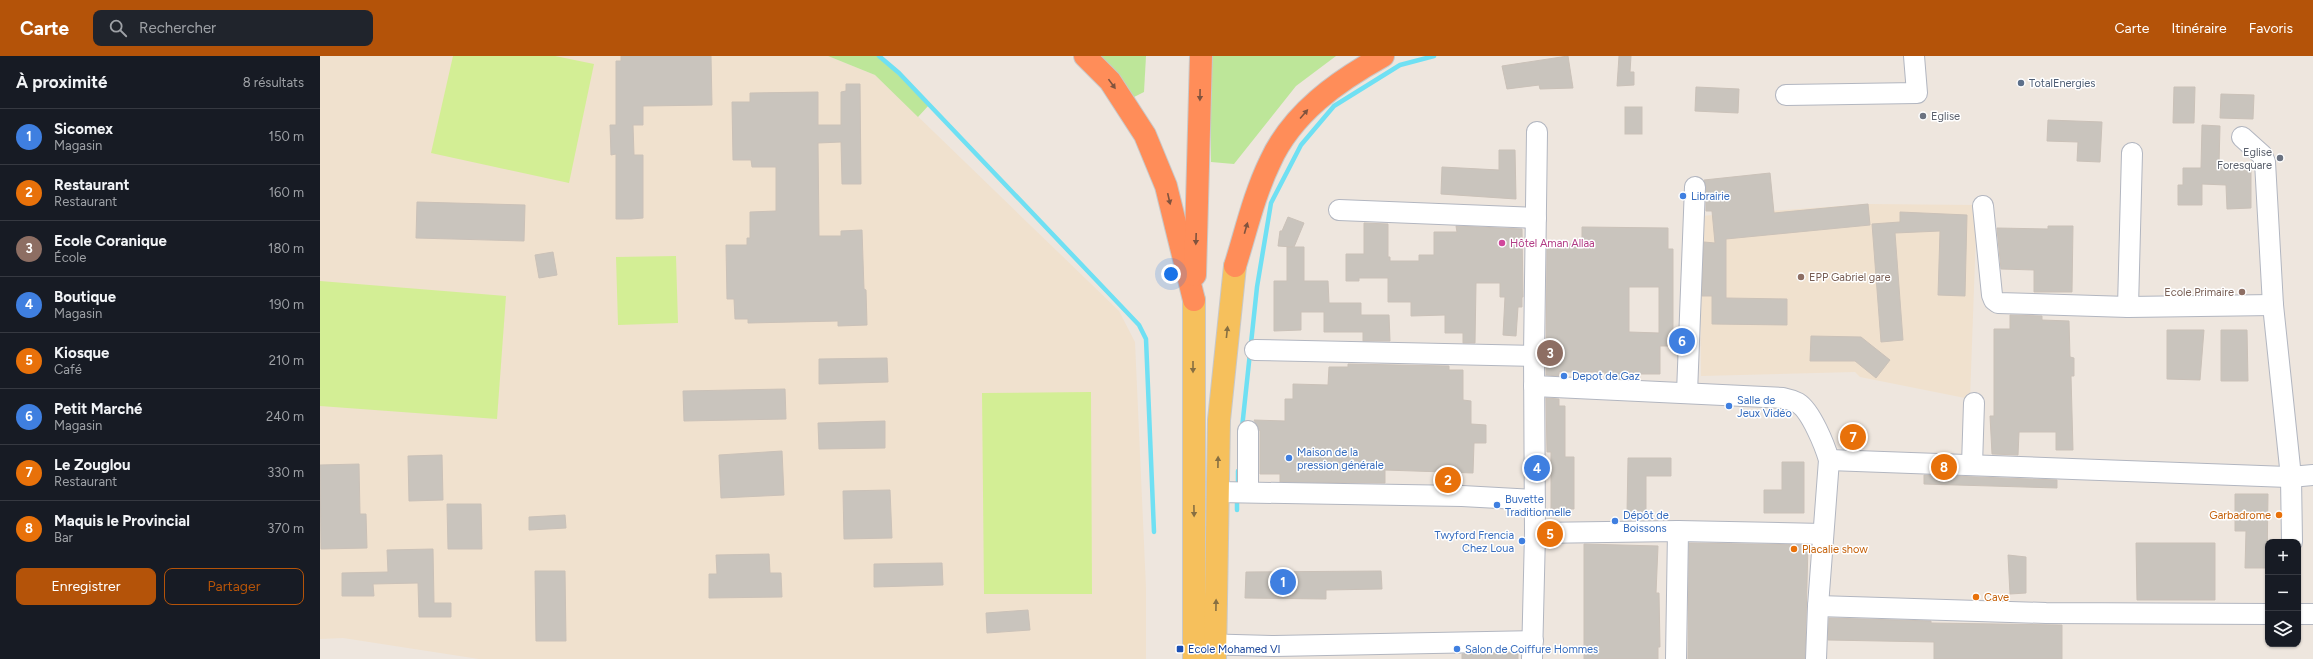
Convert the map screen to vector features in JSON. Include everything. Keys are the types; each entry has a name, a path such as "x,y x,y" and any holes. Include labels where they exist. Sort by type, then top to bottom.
{"highway":[{"path":"1085,56 1110,81 1145,135 1166,186 1194,300"},
{"path":"1194,300 1201,56"},
{"path":"1235,266 1255,198 1270,161 1288,133 1314,102 1348,76 1383,56"}],"main road":[{"path":"1205,652 1234,492 1219,420 1223,367 1235,266"},
{"path":"1194,300 1205,652"}],"street":[{"path":"1786,95 1917,93 1914,56"},
{"path":"1205,652 1274,646 1533,650 1536,533 1534,356 1537,132"},
{"path":"2242,138 2262,155 2265,162 2273,305 2291,477 2292,539"},
{"path":"2128,308 2132,153"},
{"path":"1687,393 1695,186"},
{"path":"1983,206 1994,300 1998,303 2128,308 2273,305"},
{"path":"1339,210 1536,218"},
{"path":"1255,350 1534,356"},
{"path":"1534,386 1784,398 1800,404 1816,426 1824,443 1829,460 1818,606 1816,659"},
{"path":"1972,465 1974,404"},
{"path":"1248,431 1234,492 1462,496 1535,500"},
{"path":"1829,460 2291,477 2313,474"},
{"path":"1536,533 1678,531 1823,534"},
{"path":"1676,659 1678,531"},
{"path":"1818,606 2046,613 2265,614"},
{"path":"2301,614 2313,614"}],"shaded area":[{"path":"320,56 828,56 875,75 1119,311 1135,342 1146,588 1146,659 479,659 343,638 320,639"},
{"path":"1868,204 1977,205 1970,399 1860,377 1855,372 1701,376 1700,216"}],"green space":[{"path":"453,56 555,56 594,64 569,183 431,153"},
{"path":"828,56 879,56 929,105 918,117 875,75"},
{"path":"1101,56 1146,56 1144,92 1132,98"},
{"path":"1211,56 1336,56 1296,86 1234,164 1211,162"},
{"path":"676,256 678,323 618,325 616,257"},
{"path":"320,281 506,296 497,419 320,406"},
{"path":"1091,392 1092,594 984,594 982,393"}],"building":[{"path":"621,56 711,56 712,105 643,106 643,125 633,125 634,155 643,155 643,218 616,219 616,154 611,155 610,125 616,125 616,61 621,61"},
{"path":"1568,56 1573,88 1540,89 1539,85 1507,89 1502,66"},
{"path":"1619,56 1631,56 1630,72 1634,72 1634,85 1617,86"},
{"path":"846,84 860,84 861,184 842,184 841,142 818,143 819,236 841,236 841,231 862,230 867,325 838,326 838,321 748,323 748,319 735,319 734,299 727,299 726,245 747,245 747,238 750,238 750,212 776,211 776,167 752,167 751,160 733,160 732,102 750,102 750,93 818,92 818,125 841,125 841,92 846,91"},
{"path":"1696,87 1739,89 1738,113 1695,111"},
{"path":"2174,87 2195,87 2194,123 2173,123"},
{"path":"2221,94 2254,95 2253,119 2220,118"},
{"path":"1625,107 1642,107 1642,134 1625,134"},
{"path":"2048,120 2102,122 2100,162 2077,161 2078,142 2047,141"},
{"path":"2202,125 2220,126 2219,164 2251,165 2251,208 2227,209 2226,185 2202,184 2202,205 2178,205 2178,185 2183,185 2183,168 2201,168"},
{"path":"1499,150 1515,150 1516,199 1441,194 1442,167 1499,170"},
{"path":"1770,173 1774,213 1868,204 1870,225 1726,239 1726,298 1787,299 1787,325 1712,324 1712,296 1702,296 1704,242 1715,243 1712,211 1706,211 1706,187 1704,180"},
{"path":"417,202 525,205 524,241 416,238"},
{"path":"1900,212 1967,215 1965,296 1938,295 1940,231 1895,233 1903,340 1881,342 1872,224 1900,222"},
{"path":"1288,217 1304,223 1294,247 1304,247 1304,281 1328,281 1329,303 1361,303 1361,315 1389,315 1390,341 1363,341 1363,332 1324,332 1324,312 1301,312 1301,330 1274,331 1274,281 1287,281 1287,247 1293,247 1278,246 1280,231 1282,231"},
{"path":"1364,223 1388,224 1388,257 1390,257 1390,261 1419,261 1419,255 1434,255 1434,232 1457,232 1456,226 1522,229 1523,297 1522,307 1518,307 1516,336 1503,335 1505,297 1500,297 1500,283 1476,283 1475,343 1463,343 1463,333 1445,333 1445,315 1411,316 1411,302 1388,302 1388,278 1359,278 1359,281 1346,281 1346,254 1364,254"},
{"path":"2048,226 2073,226 2072,292 2034,292 2034,270 2001,269 1997,228 2048,229"},
{"path":"1582,227 1668,228 1668,249 1673,249 1673,346 1660,346 1660,374 1622,376 1622,379 1605,378 1605,372 1559,372 1559,376 1546,375 1547,244 1582,244","holes":["1629,287 1659,287 1659,333 1629,332"]},
{"path":"553,252 557,275 539,278 535,255"},
{"path":"2010,315 2042,316 2042,320 2069,321 2070,357 2074,358 2074,376 2071,376 2073,450 2056,450 2056,432 2019,432 2018,455 1992,454 1990,416 1994,416 1994,329 2010,329"},
{"path":"2167,330 2204,330 2200,380 2167,379"},
{"path":"2221,330 2247,330 2248,381 2221,381"},
{"path":"1811,336 1861,337 1890,360 1876,378 1855,361 1810,361"},
{"path":"887,358 888,382 819,384 819,359"},
{"path":"1348,364 1449,366 1449,370 1463,370 1463,400 1471,401 1471,424 1486,425 1486,443 1474,443 1473,473 1385,470 1385,483 1280,482 1280,474 1260,474 1260,431 1254,420 1285,421 1285,399 1293,399 1293,384 1328,385 1329,367 1348,367"},
{"path":"785,389 786,419 684,421 683,391"},
{"path":"1546,398 1559,399 1559,406 1565,406 1565,457 1574,457 1574,509 1551,509 1551,452 1547,452"},
{"path":"885,421 885,448 819,449 818,423"},
{"path":"782,451 784,495 721,498 719,455"},
{"path":"442,455 443,500 409,501 408,456"},
{"path":"1628,458 1671,458 1671,476 1646,476 1646,515 1627,514"},
{"path":"1782,462 1804,462 1804,513 1764,513 1764,490 1782,490"},
{"path":"359,464 360,514 366,514 367,548 321,549 320,465"},
{"path":"1924,475 2057,480 2057,488 1924,484"},
{"path":"890,490 892,538 844,539 843,491"},
{"path":"2235,494 2268,494 2267,539 2265,539 2265,568 2245,568 2246,531 2235,531"},
{"path":"447,504 481,504 482,549 448,549"},
{"path":"565,515 566,528 529,530 529,517"},
{"path":"1689,543 1808,545 1805,659 1688,659"},
{"path":"2136,543 2215,543 2215,600 2137,600"},
{"path":"1584,544 1658,546 1656,593 1659,593 1660,647 1658,647 1658,659 1584,659"},
{"path":"433,549 434,603 451,603 451,617 419,617 418,583 373,584 374,596 342,596 342,573 388,572 387,550"},
{"path":"769,554 770,573 781,573 782,597 709,598 709,574 717,574 716,555"},
{"path":"2008,555 2026,557 2026,593 2010,594"},
{"path":"942,563 943,585 874,587 874,564"},
{"path":"535,571 565,571 566,641 536,641"},
{"path":"1381,571 1382,589 1326,590 1326,599 1245,598 1246,572"},
{"path":"1028,610 1030,630 987,633 986,613"},
{"path":"1829,618 1931,621 1931,623 2062,625 2062,659 1934,659 1934,642 1828,640"},
{"path":"1518,653 1518,659 1462,659 1462,654"}],"waterway":[{"path":"879,56 899,73 1139,325 1146,339 1154,532"},
{"path":"1242,428 1257,287 1271,203 1301,145 1334,106 1400,65 1434,56"},
{"path":"1238,471 1238,488"},
{"path":"1237,497 1237,510"}],"place":[{"name":"TotalEnergies","path":"2021,83"},
{"name":"Eglise","path":"1923,116"},
{"name":"Eglise Foresquare","path":"2280,158"},
{"name":"Librairie","path":"1683,196"},
{"name":"Hôtel Aman Allaa","path":"1502,243"},
{"name":"EPP Gabriel gare","path":"1801,277"},
{"name":"Ecole Primaire","path":"2242,292"},
{"name":"Petit Marché","path":"1682,341"},
{"name":"Ecole Coranique","path":"1550,353"},
{"name":"Depot de Gaz","path":"1564,376"},
{"name":"Salle de Jeux Vidéo","path":"1729,406"},
{"name":"Le Zouglou","path":"1853,437"},
{"name":"Maison de la pression générale","path":"1289,458"},
{"name":"Maquis le Provincial","path":"1944,467"},
{"name":"Boutique","path":"1537,468"},
{"name":"Restaurant","path":"1448,480"},
{"name":"Buvette Traditionnelle","path":"1497,505"},
{"name":"Garbadrome","path":"2279,515"},
{"name":"Dépôt de Boissons","path":"1615,521"},
{"name":"Kiosque","path":"1550,534"},
{"name":"Twyford Frencia Chez Loua","path":"1522,541"},
{"name":"Placalie show","path":"1794,549"},
{"name":"Sicomex","path":"1283,582"},
{"name":"Cave","path":"1976,597"},
{"name":"Ecole Mohamed VI","path":"1180,649"},
{"name":"Salon de Coiffure Hommes","path":"1457,649"}]}
